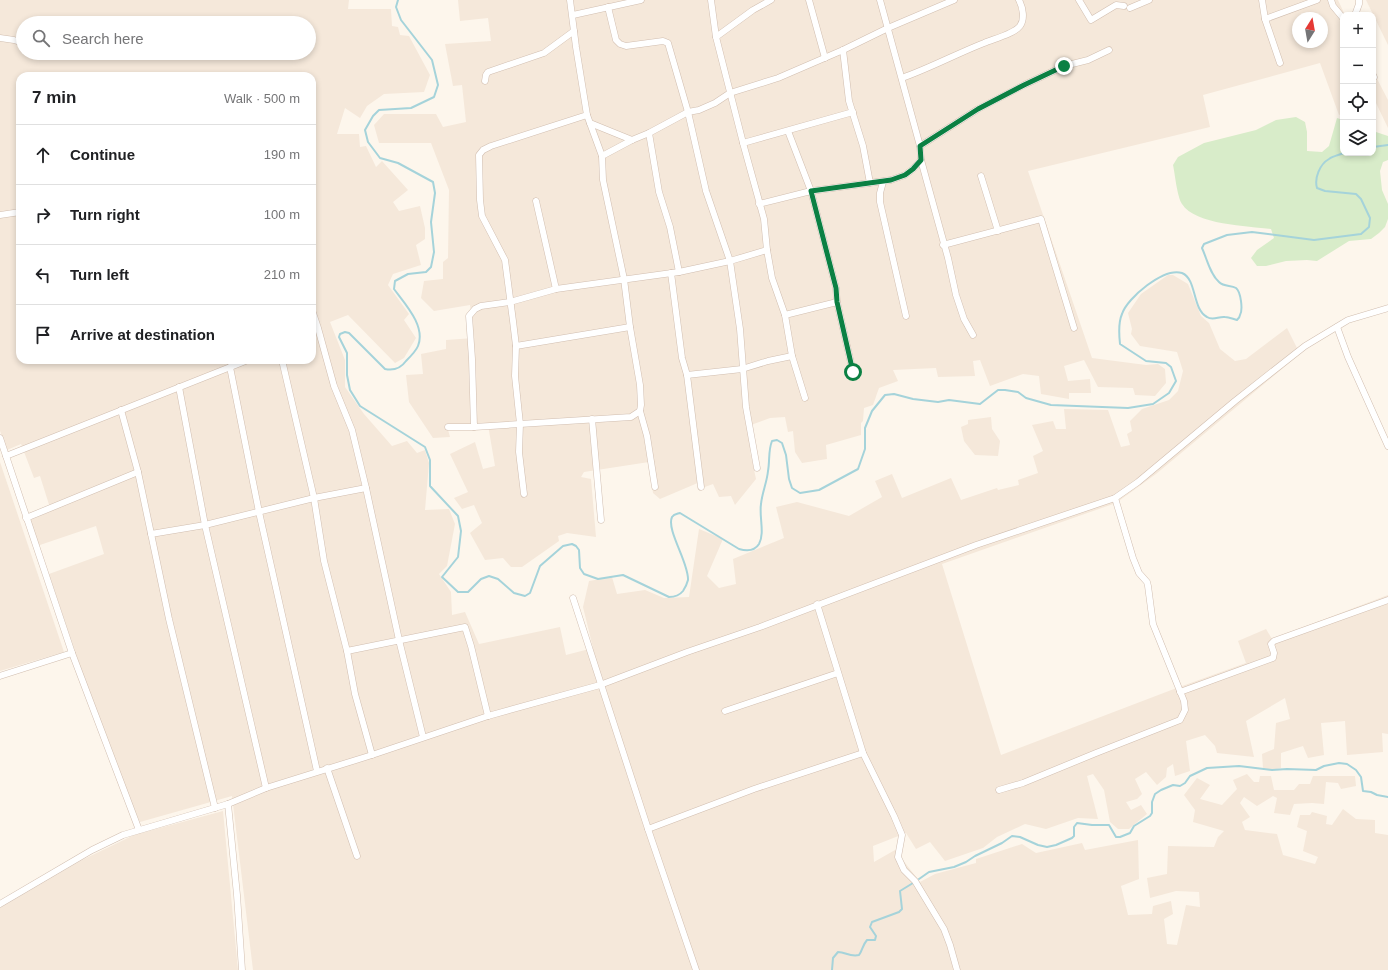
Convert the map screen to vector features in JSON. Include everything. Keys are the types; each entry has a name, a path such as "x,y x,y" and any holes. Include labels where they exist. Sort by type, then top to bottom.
{"street":[{"path":"570,0 587,115 602,156 604,180 624,279 630,327 640,385 640,411 647,436 655,488"},
{"path":"573,15 641,0"},
{"path":"711,0 716,37 765,223 767,250 774,285 785,315 792,356 805,398"},
{"path":"716,37 753,10 771,0"},
{"path":"809,0 826,58"},
{"path":"880,0 920,146 921,160 943,245 948,258 956,295 964,319 973,335"},
{"path":"602,156 632,140 648,134 688,112 699,110 715,103 730,93 778,78 954,0"},
{"path":"902,78 1016,30 1021,26 1023,17 1022,6 1019,0"},
{"path":"1079,0 1091,20 1116,3 1127,7 1149,0"},
{"path":"1262,0 1265,19 1280,63"},
{"path":"1265,19 1317,0"},
{"path":"1331,0 1333,6 1340,14"},
{"path":"1356,12 1359,0"},
{"path":"608,7 616,40 620,44 626,46 663,41 668,43 688,112 706,191 730,261 740,329 746,408 756,468"},
{"path":"485,82 486,74 488,72 544,53 574,31"},
{"path":"0,38 16,41"},
{"path":"843,50 849,101 863,146 870,183"},
{"path":"920,146 978,109 1024,85 1064,66 1088,60 1109,50"},
{"path":"743,143 853,112"},
{"path":"524,494 519,452 520,424 515,376 516,346 504,260 482,216 480,200 479,155 483,150 491,146 587,115"},
{"path":"590,124 632,140"},
{"path":"788,131 811,191 836,288 837,302 853,372"},
{"path":"648,134 658,192 670,227 680,272"},
{"path":"759,204 811,191 883,182 905,175 921,160"},
{"path":"981,176 998,231"},
{"path":"883,182 880,193 880,202 906,316"},
{"path":"536,201 556,289"},
{"path":"0,215 16,213"},
{"path":"943,245 1041,219 1074,328"},
{"path":"474,427 469,316 475,309 481,306 510,302 556,289 680,272 730,261 767,250"},
{"path":"672,272 682,358 687,375 701,487"},
{"path":"785,315 837,302"},
{"path":"0,904 92,850 123,835 228,804 266,788 372,755 488,716 600,685 976,545 1115,498 1138,482 1235,401 1305,346 1348,320 1388,308"},
{"path":"516,346 630,327"},
{"path":"1337,327 1348,357 1388,446"},
{"path":"316,332 332,381 352,430 399,640 423,737"},
{"path":"687,375 742,369 768,361 792,356"},
{"path":"6,456 238,364"},
{"path":"283,364 314,498 324,561 347,651 355,694 372,755"},
{"path":"230,367 259,512 317,771"},
{"path":"179,387 205,525 266,788"},
{"path":"121,410 138,472 169,619 215,808"},
{"path":"448,427 474,427 631,417 640,411"},
{"path":"592,419 601,520"},
{"path":"0,438 72,653 139,830"},
{"path":"26,518 138,472"},
{"path":"151,534 205,525 314,498 366,488"},
{"path":"999,790 1023,783 1180,720 1185,710 1184,701 1153,624 1147,582 1139,573 1133,558 1115,498"},
{"path":"573,598 600,685 696,970"},
{"path":"1180,692 1273,658 1274,653 1271,644 1274,641 1388,600"},
{"path":"817,604 863,753 902,835 898,857 904,870 915,881 944,929 957,970"},
{"path":"347,651 465,628 471,646 488,716"},
{"path":"0,676 72,653"},
{"path":"725,711 838,673"},
{"path":"648,829 754,789 863,753"},
{"path":"327,768 357,856"},
{"path":"228,804 237,895 242,970"}],"shaded area":[{"path":"0,0 349,0 348,9 391,9 392,26 398,27 400,35 409,36 430,75 424,92 384,94 367,106 360,118 345,108 337,134 359,134 360,147 366,146 376,167 382,161 408,190 393,202 399,211 420,206 425,228 425,239 416,245 421,265 393,274 388,285 409,314 404,320 416,338 404,358 395,363 348,315 330,322 345,360 345,387 364,414 392,446 407,441 417,453 425,450 429,463 425,510 449,509 455,524 447,566 439,574 451,592 452,615 465,612 479,644 560,627 566,655 593,648 583,607 589,581 612,577 617,594 645,590 664,598 689,597 699,529 723,539 707,576 719,588 736,584 733,559 784,538 776,507 797,502 849,516 882,497 875,481 892,474 902,498 951,478 961,500 997,488 998,490 1019,485 1018,480 1038,473 1033,456 1043,451 1032,425 1053,421 1056,429 1066,429 1064,409 1108,410 1121,447 1130,445 1127,434 1132,431 1130,421 1142,409 1169,400 1178,391 1183,371 1177,352 1140,346 1131,334 1132,329 1128,313 1141,294 1168,275 1173,275 1188,284 1201,316 1209,323 1220,349 1235,361 1246,359 1287,328 1300,354 1156,474 1116,503 942,564 1001,755 1246,663 1238,641 1266,629 1272,639 1388,595 1388,734 1382,733 1383,752 1347,755 1345,721 1321,723 1324,755 1308,758 1303,746 1281,753 1281,768 1272,770 1263,768 1262,754 1274,749 1276,723 1290,719 1285,698 1246,721 1254,757 1217,753 1215,746 1205,735 1186,741 1190,771 1175,776 1173,764 1167,768 1166,777 1157,785 1146,772 1135,779 1142,794 1137,799 1126,802 1131,810 1141,805 1147,814 1129,829 1118,829 1110,822 1104,790 1093,774 1087,776 1098,819 1078,818 1046,829 1025,824 997,837 983,848 945,861 930,842 916,849 906,833 873,846 874,862 895,850 920,882 935,874 976,863 976,859 1022,844 1036,853 1082,843 1085,850 1138,840 1139,879 1121,886 1128,915 1152,914 1153,906 1171,901 1173,914 1164,919 1167,944 1177,945 1186,905 1200,907 1199,892 1176,891 1150,898 1147,878 1167,874 1168,846 1214,847 1218,837 1224,831 1193,822 1195,810 1184,795 1197,778 1210,785 1200,799 1222,805 1237,789 1233,780 1247,774 1254,782 1259,782 1260,776 1271,776 1274,790 1294,790 1299,784 1310,784 1313,776 1355,776 1356,786 1341,789 1338,783 1326,782 1324,804 1294,804 1290,815 1274,813 1277,798 1273,796 1257,806 1244,797 1240,803 1250,817 1242,822 1245,830 1277,834 1283,855 1315,864 1318,857 1303,851 1307,831 1297,827 1300,815 1310,815 1312,812 1327,816 1326,824 1332,825 1343,809 1356,819 1375,820 1375,833 1388,835 1388,970 253,970 232,796 140,822 107,746 49,574 104,554 96,526 37,546 29,521 51,511 40,476 34,478 21,444 7,450 0,431"},
{"path":"458,0 1338,0 1344,12 1340,12 1340,114 1320,63 1203,95 1210,127 1028,171 1092,358 1146,365 1158,364 1165,369 1166,383 1155,396 1135,395 1133,388 1098,387 1084,360 1064,366 1068,381 1090,379 1091,393 1069,393 1069,399 1041,394 1039,376 1023,374 990,386 980,360 973,361 975,376 938,377 936,368 893,370 898,381 879,388 873,405 864,408 863,421 861,423 861,435 826,445 827,459 802,463 795,452 793,431 788,432 785,417 770,418 751,425 756,448 750,451 756,479 735,505 731,496 719,497 713,484 702,488 700,482 660,499 653,493 649,462 584,472 581,477 591,479 596,537 567,533 558,536 559,541 522,567 511,567 503,558 485,560 470,533 482,523 474,505 462,509 454,498 468,492 450,454 475,442 483,469 495,466 488,425 447,426 450,437 433,438 409,402 406,375 423,374 421,354 446,349 446,340 474,338 470,305 434,311 421,298 424,281 443,279 443,262 448,258 449,190 431,143 379,143 374,125 384,114 436,114 443,127 466,122 462,85 453,86 445,44 491,41 488,18 460,21"},
{"path":"1366,0 1388,0 1388,45 1376,20 1376,12 1372,12"},
{"path":"1376,77 1388,100 1388,128 1376,103"},
{"path":"991,417 992,429 1000,441 998,456 975,455 964,441 961,427 968,424 968,420"},
{"path":"0,462 64,652 0,671"},
{"path":"223,811 238,970 0,970 0,908 82,860 134,835"}],"green space":[{"path":"1296,117 1305,122 1307,132 1307,151 1322,152 1329,146 1337,118 1340,119 1340,156 1376,156 1376,132 1388,136 1388,160 1383,162 1380,171 1382,190 1388,204 1388,219 1385,227 1379,233 1371,239 1349,241 1317,261 1286,261 1266,266 1257,266 1251,258 1257,250 1274,238 1271,229 1210,220 1189,211 1182,204 1177,191 1173,165 1178,157 1204,143 1256,130 1276,120"}],"waterway":[{"path":"398,0 396,7 401,20 432,60 438,85 434,97 411,108 379,110 373,116 365,130 368,142 380,158 398,163 433,182 435,193 431,222 434,252 431,267 426,272 408,274 395,281 394,289 409,308 417,323 420,338 418,346 411,356 400,367 392,370 385,369 349,333 345,332 340,334 339,337 347,353 347,375 350,390 360,406 425,447 430,460 430,486 458,516 461,531 458,557 442,577 458,592 468,592 481,579 489,576 498,579 514,593 525,596 530,593 540,566 563,546 572,544 579,550 580,568 584,574 598,579 623,575 669,597 677,596 683,591 688,580 685,565 672,530 671,523 673,516 680,513 739,549 752,550 757,547 762,535 761,504 769,467 772,441 777,440 782,443 786,455 789,479 792,488 800,493 819,490 858,469 865,449 865,428 872,411 885,395 894,394 913,399 938,402 949,400 980,404 998,390 1005,390 1018,392 1026,398 1051,405 1128,408 1153,404 1169,393 1176,381 1171,367 1166,363 1146,361 1120,344 1120,321 1125,307 1138,292 1147,285 1156,279 1174,272 1182,273 1187,276 1193,287 1199,308 1207,317 1226,317 1237,320 1241,313 1241,301 1238,290 1232,286 1223,285 1216,279 1211,271 1202,248 1204,244 1227,235 1252,232 1314,240 1361,234 1369,227 1370,218 1361,199 1356,194 1325,191 1317,188 1316,180 1320,168 1326,161 1340,154"},
{"path":"1376,147 1388,145"},
{"path":"919,879 929,872 954,867 966,862 1012,836 1020,837 1038,845 1047,847 1072,838 1074,836 1074,827 1077,823 1109,825 1116,837 1120,837 1130,833 1134,826 1150,816 1152,813 1152,802 1155,794 1173,785 1180,786 1185,783 1190,776 1207,768 1239,766 1272,770 1316,770 1324,766 1339,763 1347,764 1356,770 1361,777 1363,791 1388,797"},
{"path":"832,970 833,958 838,952 859,955 867,940 875,940 876,936 870,927 872,922 899,912 902,909 900,891 913,883"}],"route":[{"path":"853,372 837,302 836,288 811,191 883,182 905,175 921,160 920,146 978,109 1064,66"}]}
